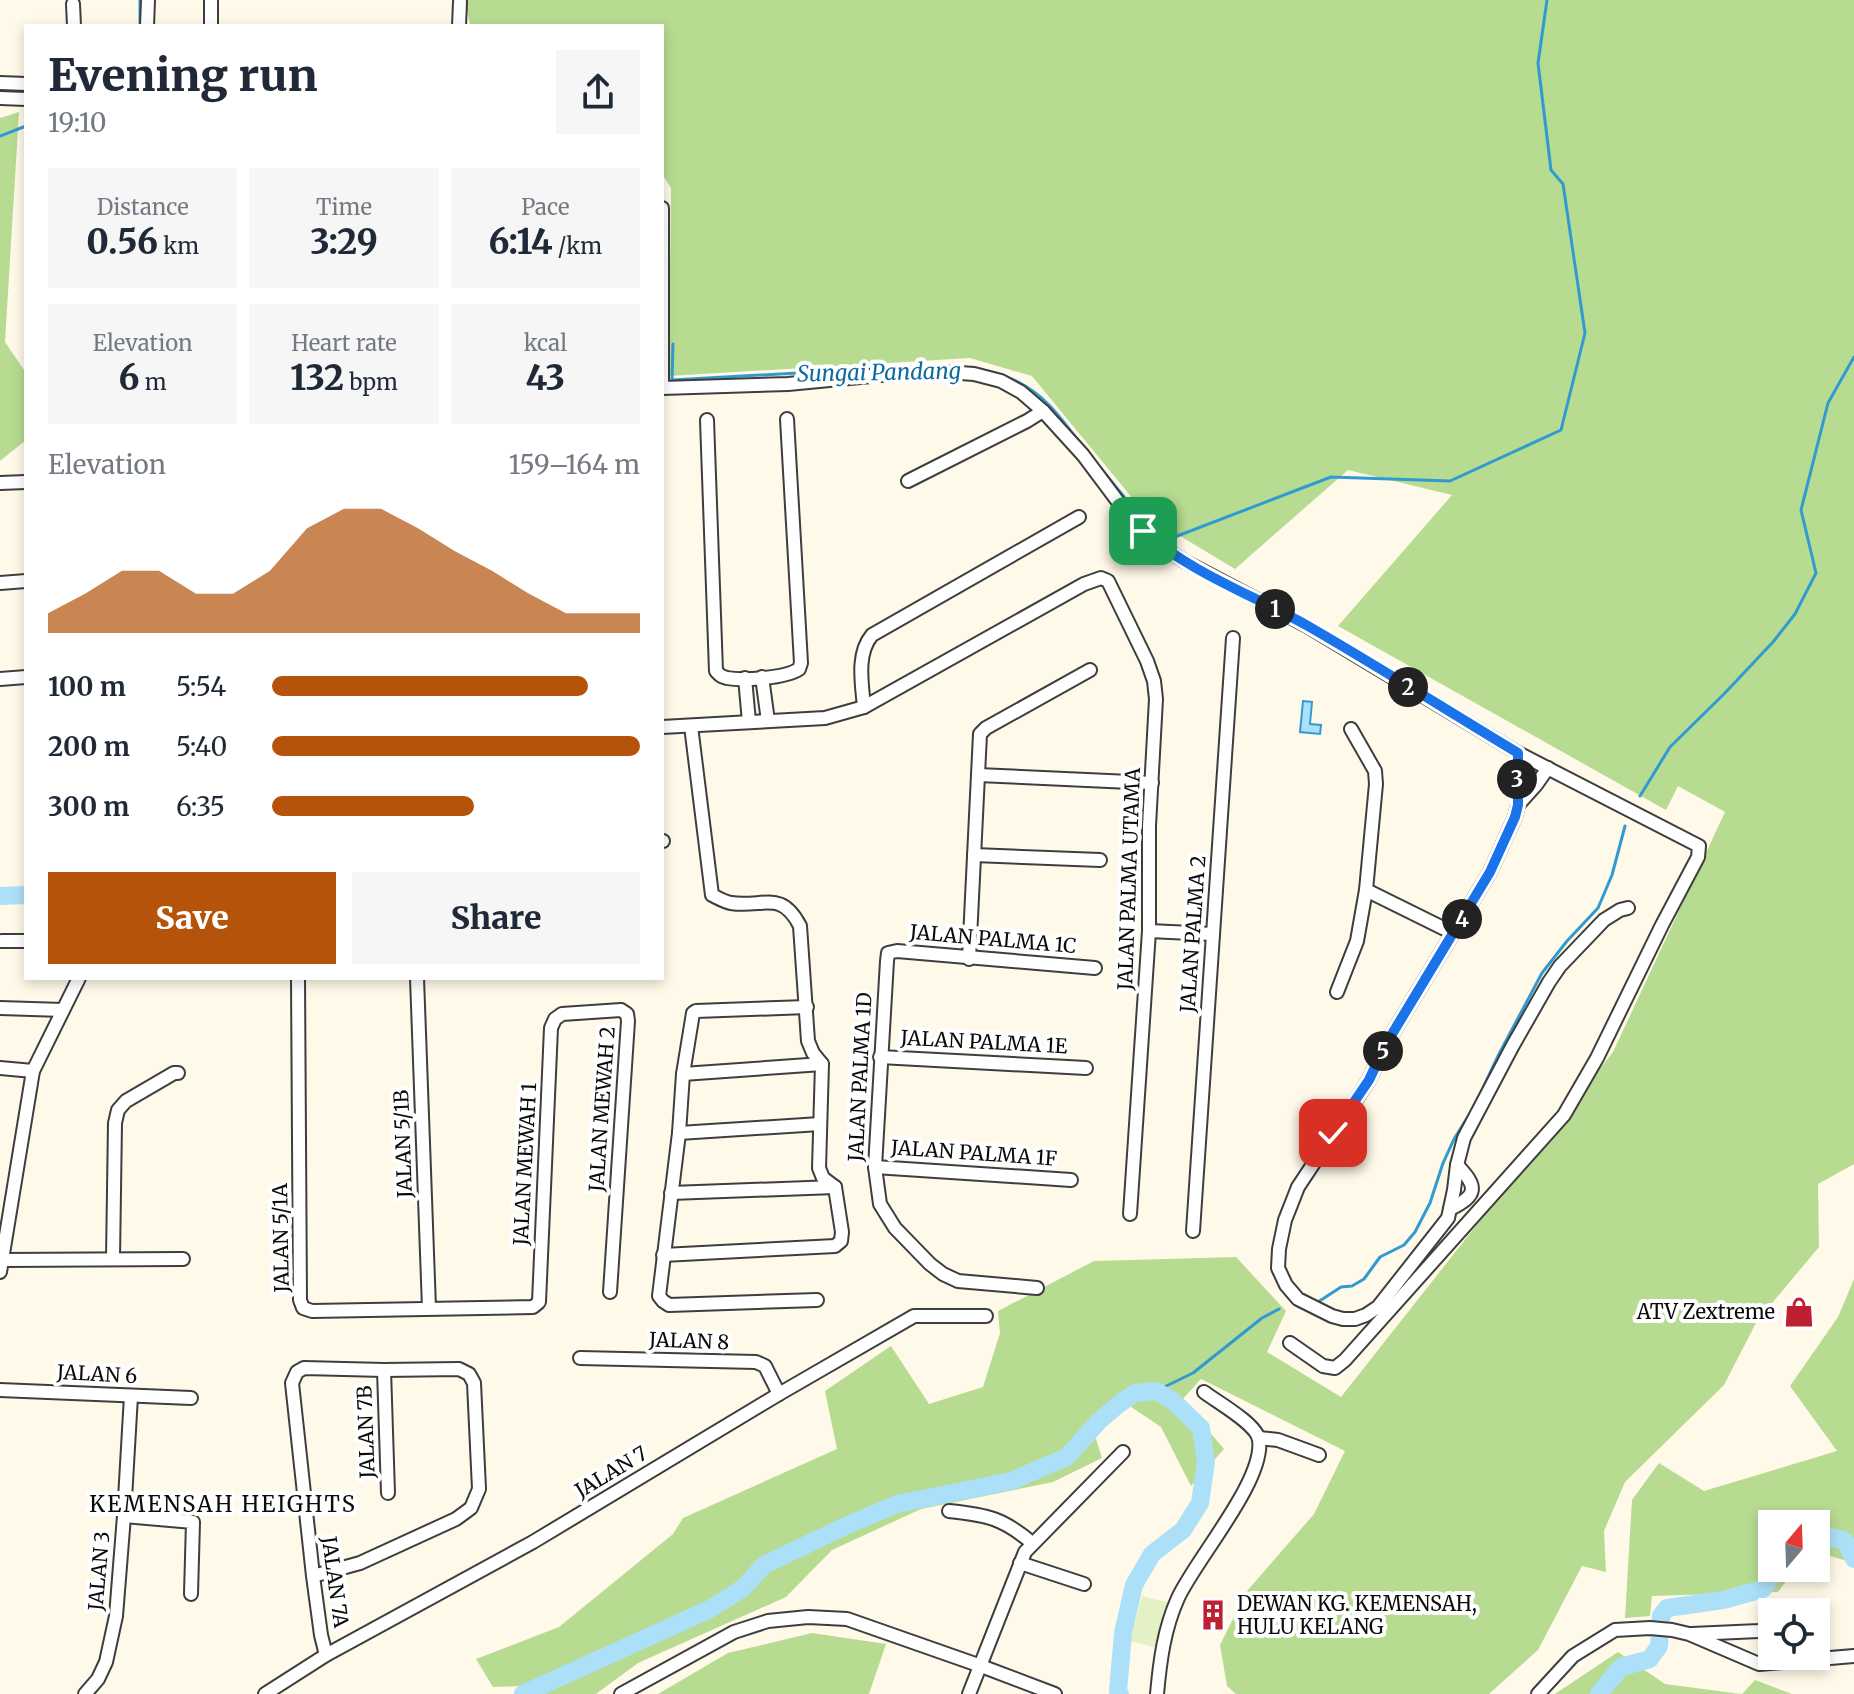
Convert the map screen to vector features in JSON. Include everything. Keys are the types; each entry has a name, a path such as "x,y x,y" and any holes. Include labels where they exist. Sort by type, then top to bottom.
{"street":[{"path":"147,24 148,0"},
{"path":"211,0 211,24"},
{"path":"459,24 460,2"},
{"path":"73,4 74,24"},
{"path":"0,83 24,84"},
{"path":"0,98 24,99"},
{"path":"664,388 788,384 946,372 974,374 1001,381 1021,392 1043,411 1083,455 1128,515 1161,546 1307,626 1518,753 1699,846 1698,857 1597,1058 1564,1115 1345,1360 1335,1368 1323,1366 1290,1343"},
{"path":"908,481 1043,411"},
{"path":"707,420 716,671 724,677 745,678 799,669 801,656 787,419"},
{"path":"0,483 24,482"},
{"path":"664,727 825,718 864,707 863,660 867,640 872,635 1079,517"},
{"name":"JALAN PALMA UTAMA","path":"864,707 1084,584 1101,578 1108,581 1147,661 1156,699 1149,826 1149,931 1130,1214"},
{"path":"0,583 24,581"},
{"name":"JALAN PALMA 2","path":"1193,1231 1233,638"},
{"path":"969,959 980,734 1090,670"},
{"path":"0,679 24,677"},
{"path":"762,677 768,721"},
{"path":"745,678 749,722"},
{"path":"663,1255 835,1246 841,1241 842,1232 835,1187 823,1178 819,1168 822,1064 808,1041 800,926 793,912 776,902 729,903 712,895 691,726"},
{"path":"1337,992 1357,941 1372,835 1375,771 1351,729"},
{"path":"1518,753 1518,805 1490,872 1386,1044 1369,1080 1298,1187 1285,1220 1278,1268 1286,1285 1298,1299 1343,1319 1355,1319 1378,1307 1443,1226 1450,1209 1464,1138 1549,982 1604,920 1628,908"},
{"path":"1518,805 1548,768"},
{"path":"978,775 1152,783"},
{"path":"974,855 1100,860"},
{"path":"1366,890 1453,933"},
{"path":"1149,931 1213,934"},
{"path":"2,941 24,941"},
{"name":"JALAN PALMA 1C","path":"888,953 897,951 1095,968"},
{"name":"JALAN PALMA 1D","path":"888,953 875,1167 880,1204 895,1228 943,1274 958,1281 1037,1288"},
{"path":"78,980 33,1071 1,1266 113,1258 183,1259"},
{"name":"JALAN 5/1A","path":"298,980 300,1300 303,1308 312,1311 533,1307 539,1302"},
{"name":"JALAN 5/1B","path":"417,980 429,1308"},
{"path":"807,1007 693,1013 683,1074 659,1296 669,1305 817,1300"},
{"path":"0,1008 63,1010"},
{"name":"JALAN MEWAH 2","path":"551,1028 555,1019 562,1014 621,1010 627,1014 610,1292"},
{"name":"JALAN MEWAH 1","path":"539,1302 551,1028"},
{"name":"JALAN PALMA 1E","path":"880,1057 1086,1068"},
{"path":"683,1074 822,1064"},
{"path":"0,1068 33,1071"},
{"path":"113,1258 115,1123 118,1110 126,1101 178,1073"},
{"path":"679,1133 820,1124"},
{"path":"1450,1209 1466,1201 1473,1189 1472,1183 1457,1165"},
{"name":"JALAN PALMA 1F","path":"875,1167 1071,1180"},
{"path":"671,1193 835,1187"},
{"name":"JALAN 7","path":"265,1694 326,1655 533,1542 914,1316 986,1316"},
{"name":"JALAN 8","path":"580,1358 756,1362 765,1366 779,1394"},
{"name":"JALAN 7A","path":"326,1655 313,1576 292,1383 297,1372 304,1368 384,1370"},
{"path":"313,1576 360,1563 456,1519 471,1508 479,1489 474,1383 469,1374 459,1369 384,1370"},
{"name":"JALAN 7B","path":"384,1370 388,1493"},
{"name":"JALAN 6","path":"0,1390 191,1398"},
{"path":"1204,1392 1239,1417 1259,1438 1278,1440 1319,1455"},
{"name":"JALAN 3","path":"85,1694 98,1679 106,1662 116,1616 131,1396"},
{"path":"1157,1694 1161,1651 1178,1598 1237,1505 1252,1475 1259,1438"},
{"path":"969,1694 1025,1552 1123,1452"},
{"path":"949,1511 980,1514 998,1520 1032,1543"},
{"path":"124,1516 193,1522 191,1594"},
{"path":"1020,1563 1084,1584"},
{"path":"621,1694 734,1632 768,1621 808,1617 847,1619 1055,1694"},
{"path":"1538,1694 1573,1656 1615,1630 1650,1628 1689,1634 1759,1664 1854,1656"},
{"path":"1689,1634 1758,1631"}],"green space":[{"path":"464,0 1854,0 1854,1164 1818,1184 1819,1247 1757,1321 1724,1385 1625,1482 1604,1531 1606,1572 1582,1566 1538,1650 1489,1694 1236,1694 1227,1686 1220,1645 1247,1591 1314,1514 1345,1451 1201,1379 1182,1400 1224,1449 1191,1486 1161,1427 1115,1396 1095,1436 1102,1458 1053,1482 921,1509 832,1550 786,1597 638,1663 596,1694 532,1694 521,1686 493,1687 476,1659 559,1627 673,1534 683,1518 837,1449 825,1391 891,1346 929,1404 983,1387 1000,1333 998,1311 1094,1261 1236,1257 1286,1311 1267,1352 1341,1397 1613,1052 1725,812 1678,786 1666,810 1338,626 1452,495 1348,470 1235,569 1147,516 1032,376 970,358 669,376 671,188 664,177 664,24 470,24"},
{"path":"19,112 5,342 24,370 24,442 0,461 0,118"},
{"path":"1854,1279 1854,1563 1830,1556 1830,1510 1758,1510 1758,1582 1786,1582 1778,1592 1652,1596 1650,1616 1625,1618 1632,1500 1659,1463 1704,1491 1837,1451 1790,1386 1838,1317"},
{"path":"1142,1596 1170,1603 1158,1648 1130,1641"},
{"path":"812,1633 886,1644 869,1694 658,1694 728,1653"},
{"path":"1618,1652 1665,1684 1741,1694 1555,1694"},
{"path":"1755,1680 1792,1694 1742,1694"}],"water":[{"path":"1303,701 1312,702 1310,724 1321,725 1320,734 1300,732"}],"waterway":[{"path":"140,0 140,24"},
{"name":"Sungai Pandang","path":"1098,465 1134,509 1172,538 1331,477 1450,481 1561,430 1585,333 1563,184 1551,170 1538,63 1547,0"},
{"path":"0,136 24,127"},
{"name":"Sungai Pandang","path":"673,344 672,380 941,365 999,374 1037,394 1081,444"},
{"path":"1640,796 1670,747 1773,642 1795,614 1816,573 1801,510 1828,403 1854,357"},
{"path":"1473,1109 1542,973 1598,908 1612,875 1625,826"},
{"name":"Sungai Pandang","path":"0,896 24,895"},
{"path":"1318,1302 1341,1287 1352,1286 1364,1279 1380,1257 1404,1245 1415,1232 1430,1203 1454,1139 1469,1115"},
{"path":"1156,1391 1193,1373 1262,1318 1279,1309"},
{"path":"523,1694 710,1609 743,1588 764,1565 852,1523 897,1504 1011,1481 1067,1457 1119,1404 1135,1393 1156,1391 1172,1400 1201,1428 1206,1462 1200,1503 1183,1530 1152,1554 1134,1585 1123,1633 1120,1694"},
{"path":"1830,1537 1845,1541 1854,1559"},
{"path":"1599,1694 1621,1667 1650,1659 1659,1646 1661,1616 1667,1608 1723,1600 1763,1589 1768,1582"}],"place":[{"name":"ATV Zextreme","path":"1799,1312"},
{"name":"DEWAN KG. KEMENSAH, HULU KELANG","path":"1213,1615"}],"district":[{"name":"KEMENSAH HEIGHTS","path":"223,1504"}],"route":[{"path":"1143,531 1184,561 1307,626 1518,753 1518,805 1490,872 1386,1044 1369,1080 1333,1133"}]}
